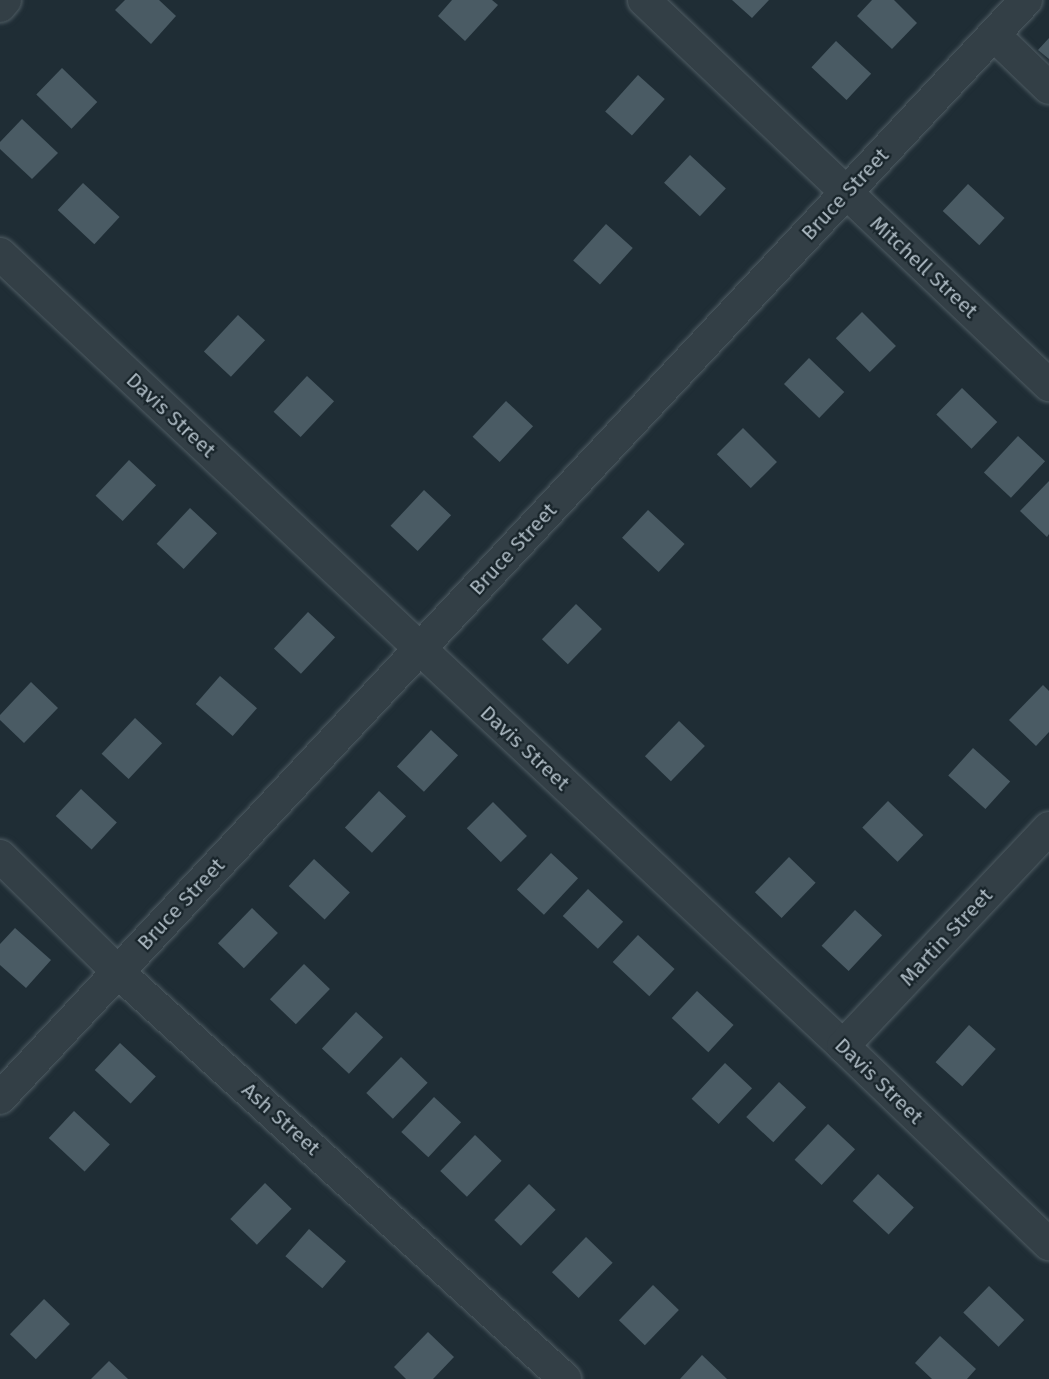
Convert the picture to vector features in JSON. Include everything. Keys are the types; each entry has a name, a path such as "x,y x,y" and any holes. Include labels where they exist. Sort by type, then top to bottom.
{"street":[{"path":"0,6 5,0"},
{"name":"Mitchell Street","path":"644,0 1049,385"},
{"name":"Bruce Street","path":"0,1098 1026,0"},
{"path":"994,35 1049,88"},
{"name":"Davis Street","path":"0,254 843,1046 1049,1244"},
{"name":"Martin Street","path":"843,1046 1049,828"},
{"name":"Ash Street","path":"0,856 118,972 565,1379"}],"building":[{"path":"125,0 159,0 176,16 151,44 115,10"},
{"path":"452,0 492,0 498,5 465,41 438,16"},
{"path":"732,0 769,0 752,18"},
{"path":"872,0 894,0 917,23 892,49 857,16"},
{"path":"1049,38 1049,59 1038,50"},
{"path":"836,41 871,74 847,100 811,67"},
{"path":"62,68 97,102 72,129 36,95"},
{"path":"638,75 665,99 632,136 605,111"},
{"path":"22,119 58,153 32,179 0,149 0,142"},
{"path":"690,155 726,188 700,216 664,183"},
{"path":"83,183 120,217 94,244 58,210"},
{"path":"968,184 1005,218 979,245 943,211"},
{"path":"606,224 633,248 600,285 573,260"},
{"path":"862,312 896,346 870,372 836,338"},
{"path":"238,315 265,340 231,377 204,352"},
{"path":"809,358 844,392 819,418 784,384"},
{"path":"307,376 334,401 301,437 274,412"},
{"path":"962,388 997,422 972,449 936,415"},
{"path":"506,401 533,426 500,462 473,437"},
{"path":"743,428 777,462 751,488 717,454"},
{"path":"1018,436 1045,461 1011,498 984,473"},
{"path":"129,460 156,485 123,521 96,496"},
{"path":"1049,481 1049,534 1047,537 1020,511"},
{"path":"424,490 451,515 418,551 391,526"},
{"path":"190,508 217,533 184,569 157,544"},
{"path":"648,510 685,544 659,572 622,538"},
{"path":"576,604 602,629 568,664 542,639"},
{"path":"308,612 335,637 301,674 274,649"},
{"path":"220,676 257,708 233,736 196,704"},
{"path":"31,682 58,708 24,743 0,720 0,715"},
{"path":"1043,685 1049,691 1049,732 1036,746 1009,720"},
{"path":"135,718 162,743 129,779 102,754"},
{"path":"679,721 705,746 671,781 645,756"},
{"path":"431,730 458,755 424,792 397,767"},
{"path":"973,748 1010,781 985,809 948,775"},
{"path":"81,789 117,822 92,849 56,816"},
{"path":"379,791 406,816 372,853 345,828"},
{"path":"888,801 923,835 898,862 862,828"},
{"path":"493,802 527,836 501,862 467,828"},
{"path":"551,853 578,878 544,915 517,890"},
{"path":"789,857 816,883 782,918 755,892"},
{"path":"314,859 350,892 325,919 289,886"},
{"path":"588,889 623,922 598,949 563,916"},
{"path":"252,908 278,933 244,968 218,943"},
{"path":"855,910 882,935 849,971 822,946"},
{"path":"15,928 51,960 26,988 0,965 0,944"},
{"path":"638,935 675,969 649,996 613,962"},
{"path":"304,964 330,989 296,1024 270,999"},
{"path":"697,991 734,1025 708,1052 672,1018"},
{"path":"356,1012 383,1037 349,1074 322,1049"},
{"path":"969,1025 996,1049 962,1086 936,1062"},
{"path":"120,1043 156,1076 131,1103 95,1070"},
{"path":"401,1057 428,1083 393,1119 366,1093"},
{"path":"725,1063 752,1088 719,1124 692,1099"},
{"path":"779,1082 806,1107 773,1142 746,1117"},
{"path":"434,1097 461,1122 428,1157 401,1132"},
{"path":"74,1111 110,1144 85,1171 49,1138"},
{"path":"828,1124 855,1149 822,1185 795,1160"},
{"path":"475,1135 502,1161 467,1197 440,1171"},
{"path":"878,1174 914,1207 889,1234 853,1201"},
{"path":"265,1183 292,1209 257,1245 230,1219"},
{"path":"529,1184 556,1210 521,1246 494,1220"},
{"path":"309,1229 346,1261 322,1288 285,1256"},
{"path":"586,1237 613,1263 579,1298 552,1272"},
{"path":"653,1285 679,1310 645,1345 619,1320"},
{"path":"989,1286 1024,1320 999,1347 963,1313"},
{"path":"44,1299 70,1324 36,1359 10,1334"},
{"path":"428,1332 454,1357 433,1379 406,1379 394,1367"},
{"path":"940,1336 976,1369 967,1379 932,1379 915,1363"},
{"path":"702,1355 727,1379 680,1379"},
{"path":"109,1361 128,1379 91,1379"}]}
